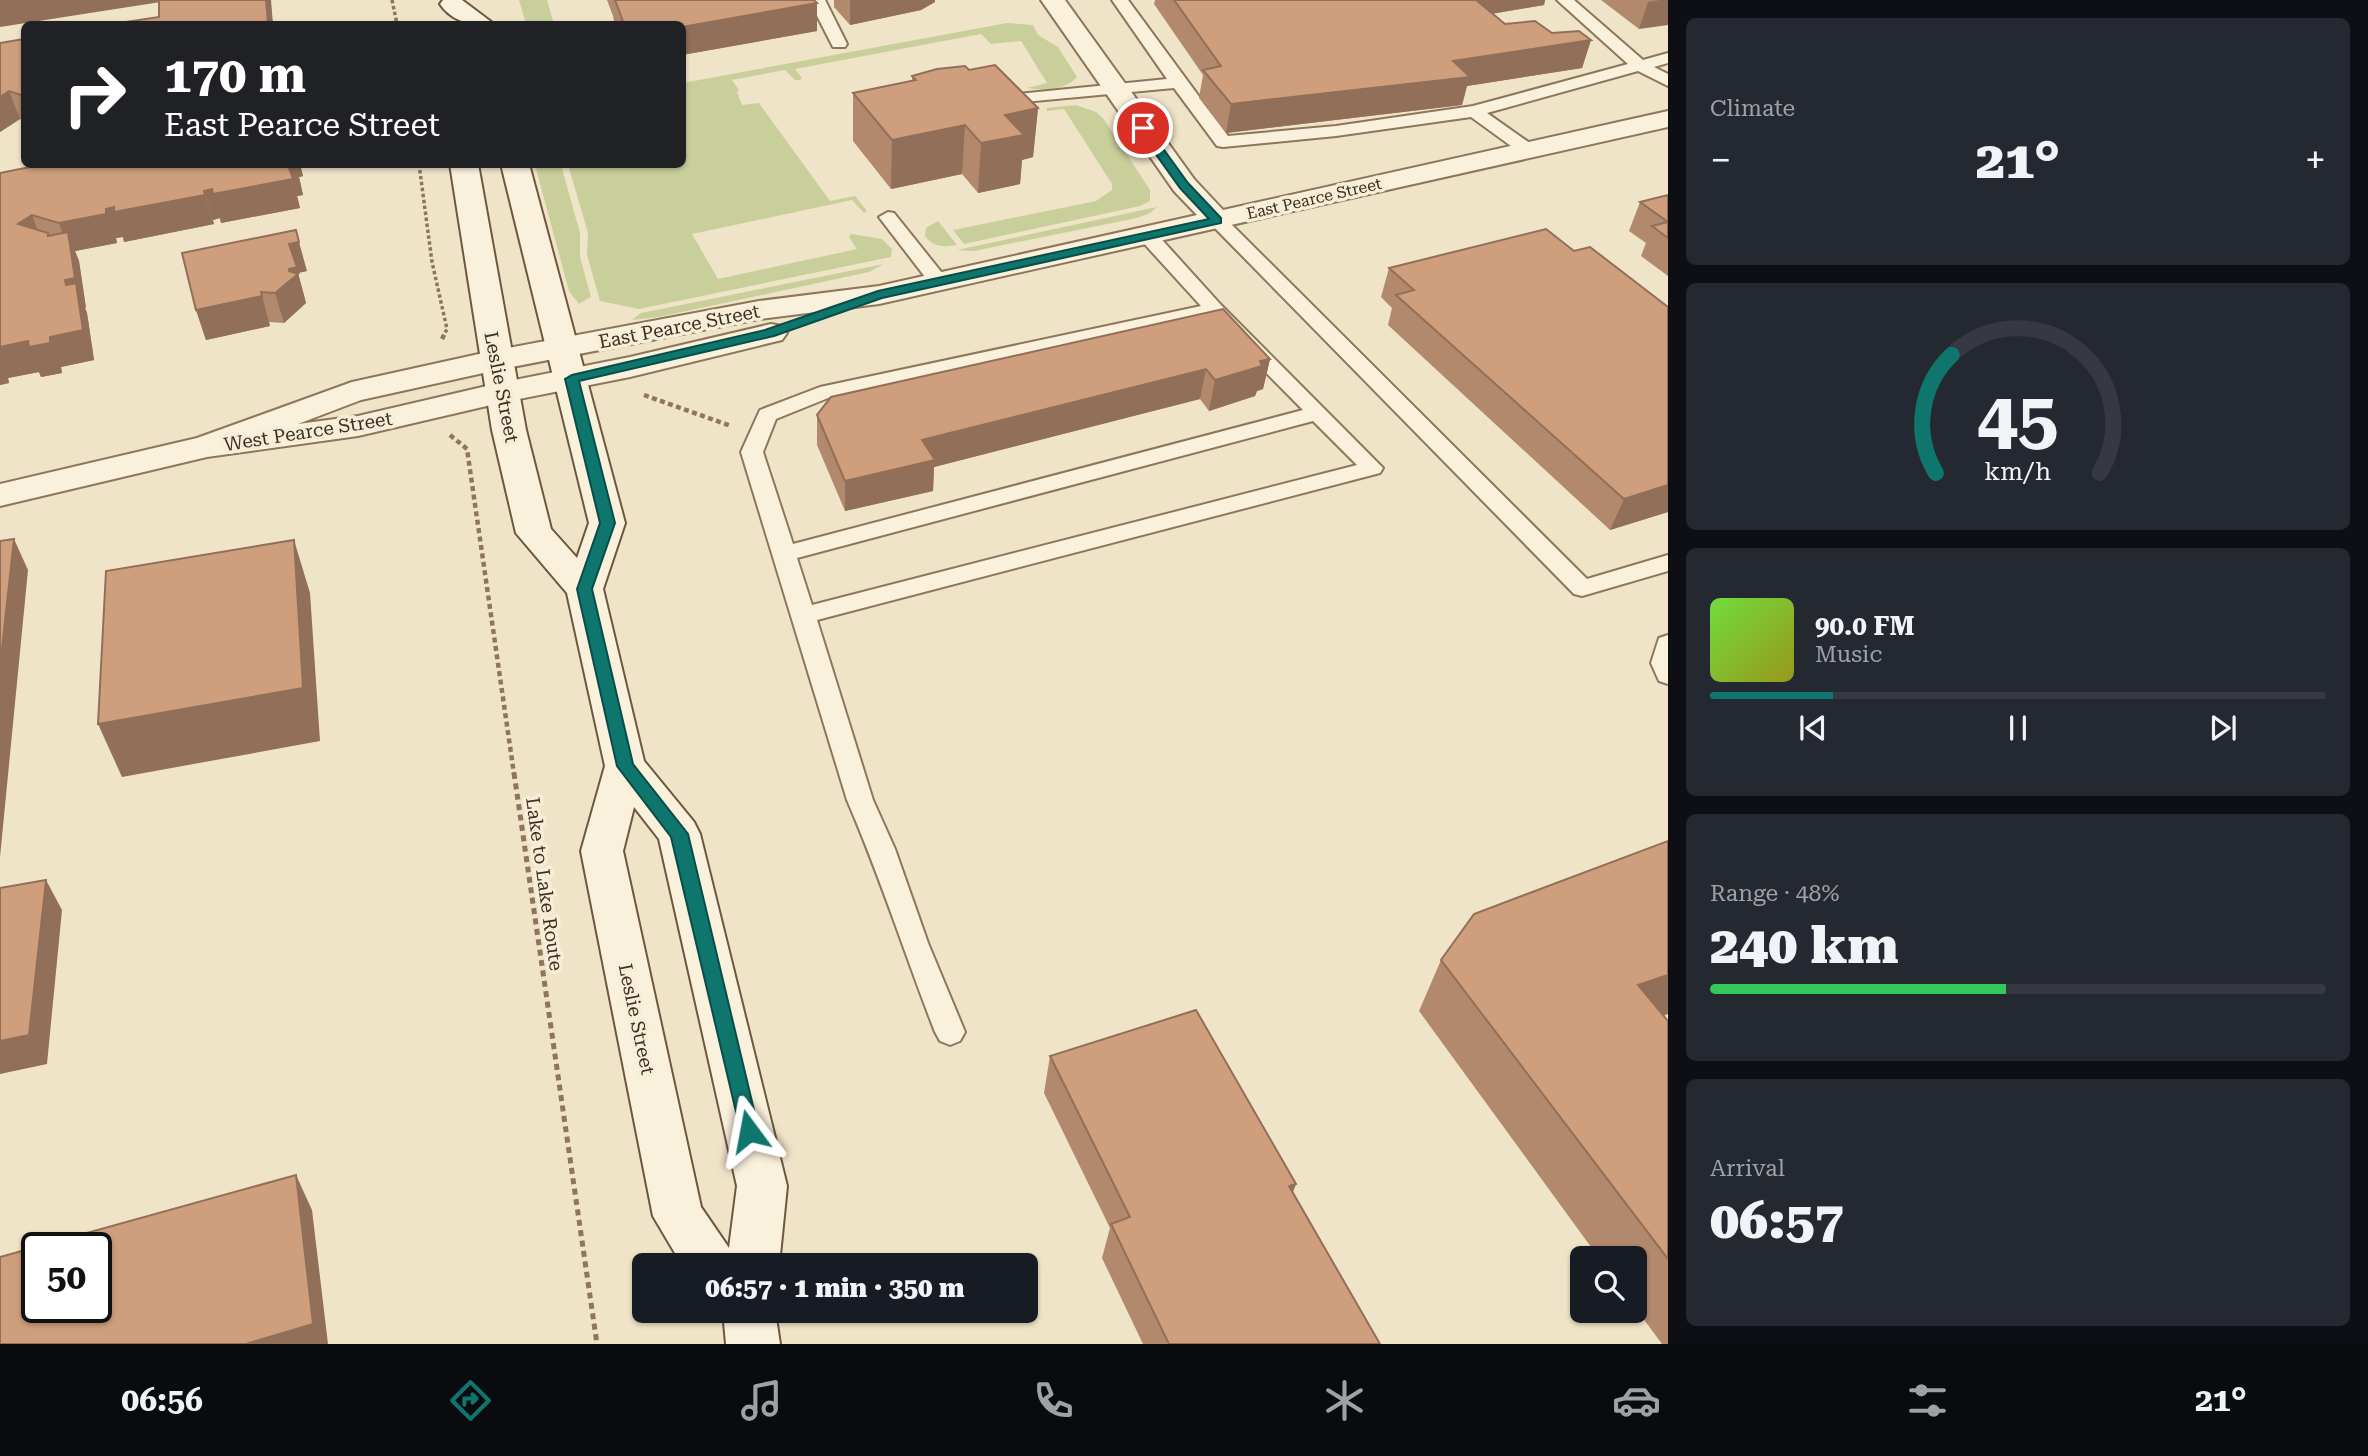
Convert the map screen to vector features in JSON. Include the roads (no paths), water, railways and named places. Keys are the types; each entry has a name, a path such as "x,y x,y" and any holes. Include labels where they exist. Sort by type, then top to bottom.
{"main road":[{"path":"1053,0 1184,185 1217,220"},
{"path":"449,9 475,21"},
{"name":"East Pearce Street","path":"568,363 769,333 878,295 1668,119"},
{"name":"Leslie Street","path":"465,168 509,430 534,533 585,589 625,766 679,834 762,1186 754,1253"},
{"path":"516,168 607,523 585,589"},
{"name":"West Pearce Street","path":"0,495 207,446 358,426 501,376 568,363"},
{"name":"Leslie Street","path":"625,766 602,851 678,1216 703,1253"}],"lane":[{"path":"817,0 839,44"},
{"path":"1120,0 1223,142 1336,131 1474,111 1668,58"},
{"path":"1565,0 1640,66 1668,81"},
{"path":"1018,99 1178,83"},
{"path":"1474,111 1528,150"},
{"path":"888,217 939,282"},
{"path":"1217,220 1582,588 1668,563"},
{"path":"804,614 1372,468 1214,309 1147,235"},
{"path":"950,1032 914,943 883,849 860,800 752,452 767,415 827,391 1214,309"},
{"path":"785,554 1318,413"},
{"path":"1668,645 1663,663 1668,675"}]}
